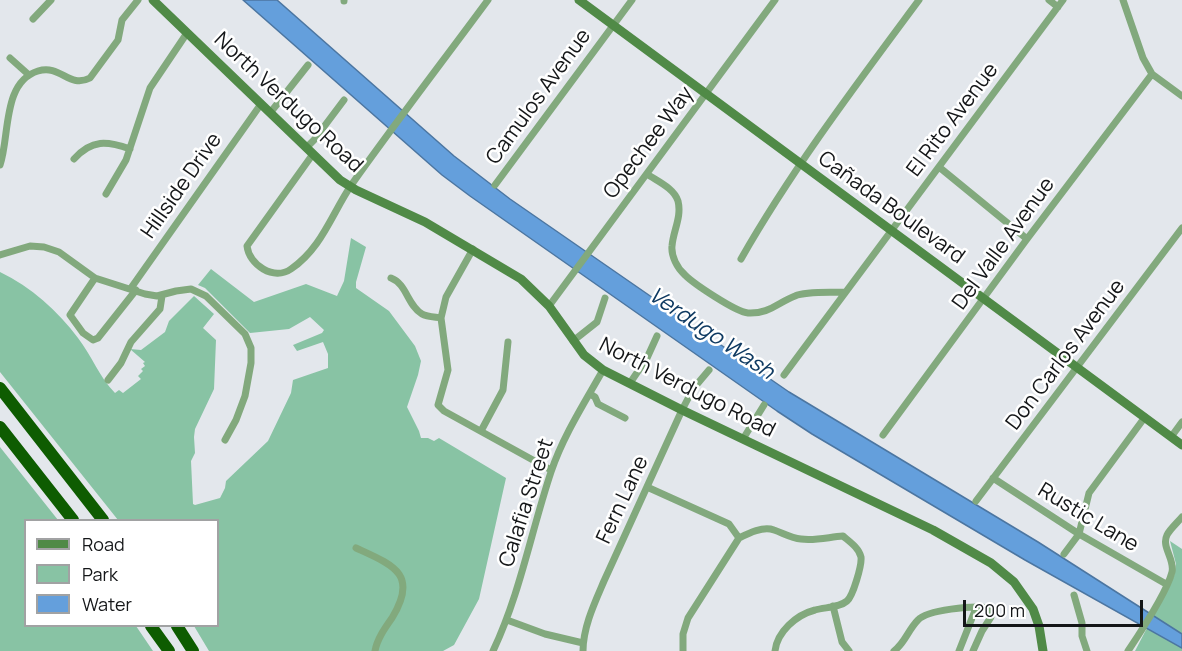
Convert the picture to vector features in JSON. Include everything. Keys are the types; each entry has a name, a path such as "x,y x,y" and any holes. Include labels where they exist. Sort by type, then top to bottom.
{"highway":[{"path":"0,388 102,519"},
{"path":"0,427 72,519"},
{"path":"152,627 169,651"},
{"path":"178,627 193,651"}],"main road":[{"name":"North Verdugo Road","path":"153,0 309,151 351,187 425,222 521,279 549,306 584,356 603,369 682,410 933,530 991,563 1014,582 1029,602 1039,626 1043,651"},
{"name":"Cañada Boulevard","path":"579,0 1182,445"}],"street":[{"path":"33,19 51,0"},
{"path":"0,165 6,144 9,106 14,93 29,75 48,69 60,72 74,82 90,78 118,40 124,16 138,0"},
{"path":"344,100 314,140 247,246 251,259 268,272 285,273 306,256 324,232 351,187 488,0"},
{"name":"Camulos Avenue","path":"495,185 632,0"},
{"name":"Opechee Way","path":"549,306 775,0"},
{"path":"741,259 807,152 919,0"},
{"path":"1049,0 1058,7"},
{"name":"El Rito Avenue","path":"784,375 1063,0"},
{"path":"1123,0 1143,58 1152,74 1182,96"},
{"path":"106,194 130,149 150,88 188,33"},
{"path":"10,58 29,75"},
{"path":"270,113 308,65"},
{"name":"Del Valle Avenue","path":"883,435 1152,74"},
{"name":"Hillside Drive","path":"95,278 70,315 89,339 93,340 98,338 133,289 261,104"},
{"path":"74,159 81,150 94,144 111,142 130,149"},
{"path":"939,167 1027,239"},
{"path":"647,174 670,189 677,199 679,213 672,246 675,262 684,274 699,286 742,313 773,309 796,295 845,292"},
{"name":"Don Carlos Avenue","path":"976,501 1078,369 1182,228"},
{"path":"0,255 30,246 44,247 59,252 95,278 153,296 162,296 184,289 197,291 211,301 245,334 250,343 251,363 245,396 225,441"},
{"path":"472,249 446,297 441,318 448,370 438,405 444,411 551,470"},
{"path":"391,278 399,281 416,309 424,315 441,318"},
{"path":"108,380 121,363 131,342 160,309 162,296"},
{"path":"573,341 597,322 605,298"},
{"path":"630,383 647,358 657,336"},
{"path":"481,431 503,390 508,342"},
{"name":"Calafia Street","path":"493,651 507,620 551,470 603,369"},
{"name":"Fern Lane","path":"583,647 593,606 682,410 693,389 709,370"},
{"path":"590,394 595,397 598,404"},
{"path":"585,402 598,404 625,418"},
{"path":"743,439 764,405"},
{"path":"1064,554 1079,534 1089,493 1145,417"},
{"path":"1171,437 1182,422"},
{"name":"Rustic Lane","path":"993,478 1079,534 1166,584"},
{"path":"647,487 729,524 738,538"},
{"path":"1128,651 1166,584 1172,566 1165,543 1166,538 1182,517"},
{"path":"683,651 683,634 688,618 738,538 760,530 772,529 800,539 814,540 843,536 856,547 861,558 854,592 849,600 841,605 812,610 785,627 776,639 775,651"},
{"path":"356,548 386,561 400,575 403,585 403,597 380,636 375,651"},
{"path":"1074,595 1087,651"},
{"path":"833,606 842,642 849,651"},
{"path":"959,651 976,608"},
{"path":"894,651 901,646 918,620 929,613 988,608 992,615 973,651"},
{"path":"507,620 583,647"}],"green space":[{"path":"351,238 366,247 356,288 389,311 415,346 421,361 407,407 421,438 434,441 439,438 506,478 479,599 454,645 443,651 209,651 195,627 219,627 219,519 117,519 0,372 0,272 33,292 62,318 115,393 119,390 123,393 141,379 138,376 143,371 141,369 145,366 143,363 145,362 130,349 141,350 165,332 169,321 194,296 214,314 203,328 216,340 214,389 195,429 195,453 191,461 193,504 195,505 220,498 226,481 268,441 291,393 293,380 328,368 328,354 323,342 297,351 293,345 322,333 324,330 310,317 289,329 250,333 205,288 198,285 211,269 254,302 306,284 337,296 344,281"},
{"path":"0,447 57,519 24,519 24,627 137,627 153,651 0,651"},
{"path":"1170,541 1182,549 1182,651 1135,651 1174,576 1176,564"}],"water":[{"path":"243,0 277,0 454,156 510,199 789,392 1038,542 1182,634 1182,648 1025,560 777,411 442,175"}],"water label":[{"name":"Verdugo Wash","path":"711,334"}]}
